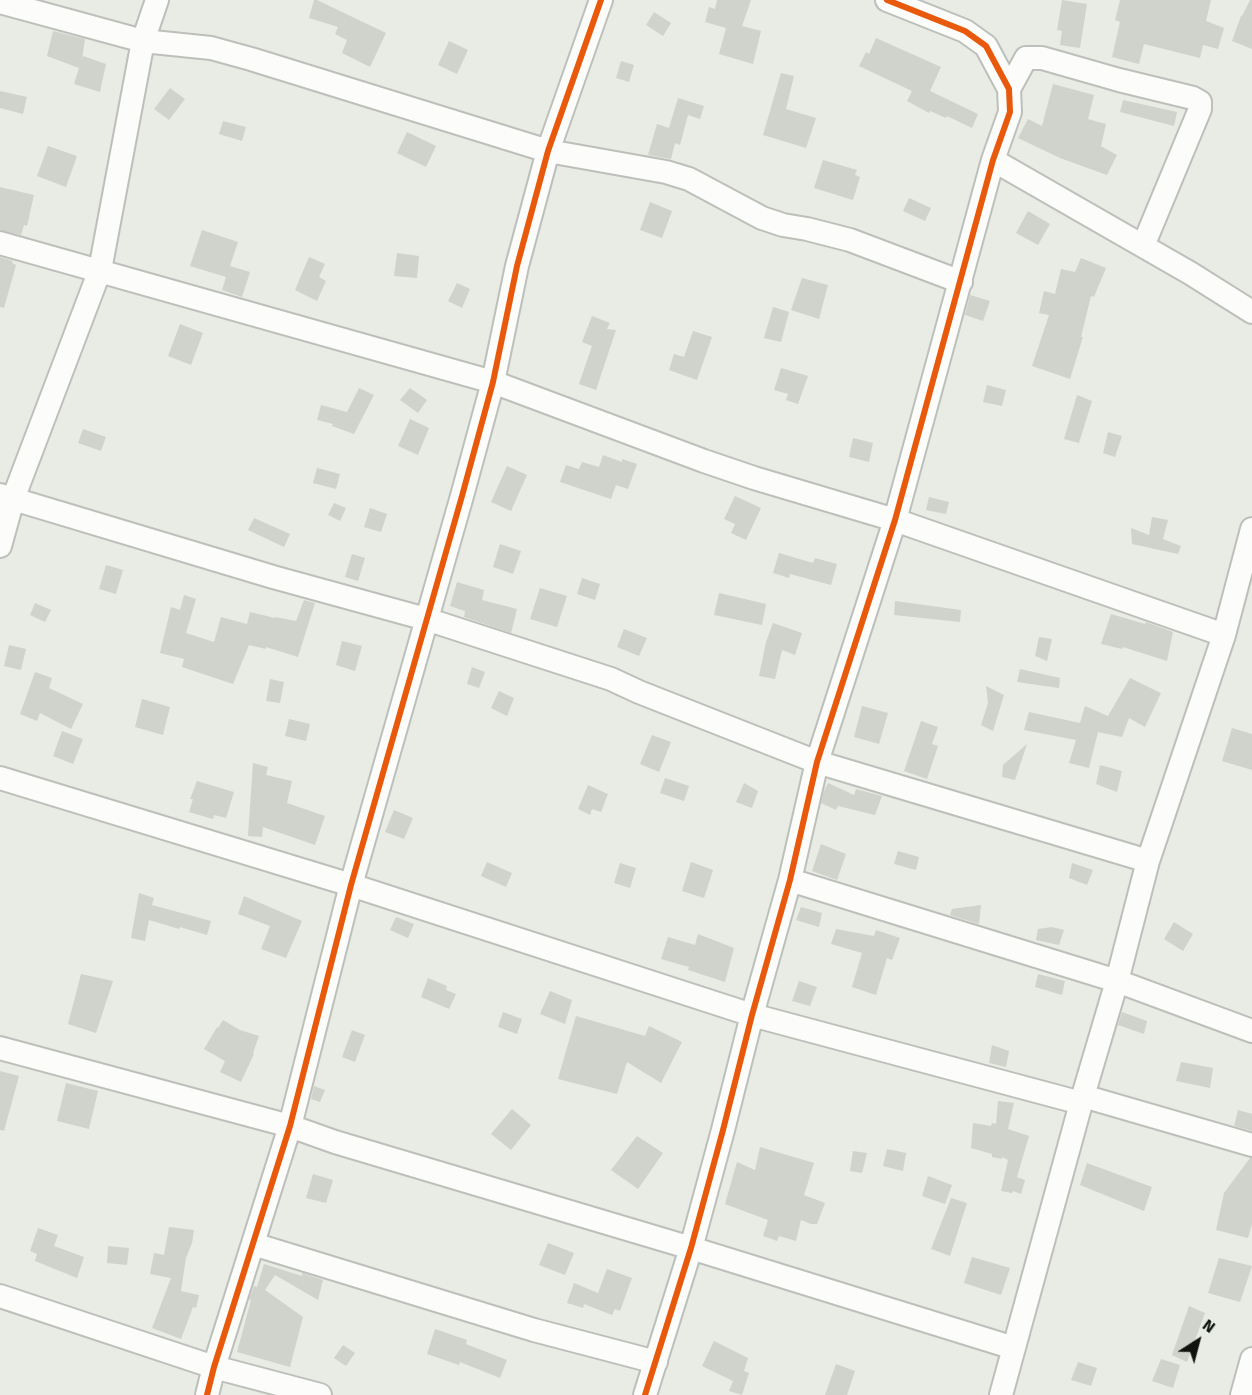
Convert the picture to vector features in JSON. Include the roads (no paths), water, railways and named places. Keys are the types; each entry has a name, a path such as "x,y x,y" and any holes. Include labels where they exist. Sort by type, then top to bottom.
{"street":[{"path":"0,546 7,497 100,270 143,41 157,0"},
{"path":"207,1395 290,1126 351,885 493,382 517,266 548,151 601,0"},
{"path":"645,1395 690,1248 790,880 817,762 895,520 993,160 1010,112 1009,89 986,46 966,31 887,0"},
{"path":"0,2 143,41 211,48 241,56 548,151 666,172 689,179 762,218 850,240 961,282"},
{"path":"1009,89 1026,58 1042,58 1194,98 1200,102 1200,109 1143,246"},
{"path":"993,160 1190,273 1252,312"},
{"path":"0,243 493,382 704,461 895,520 1224,635"},
{"path":"7,497 273,577 426,619 611,679 817,762 1148,861"},
{"path":"1000,1395 1117,981 1148,861 1224,635 1252,529"},
{"path":"0,778 351,885 752,1015 1252,1145"},
{"path":"790,880 1117,981 1252,1031"},
{"path":"0,1048 290,1126 335,1142 1014,1348"},
{"path":"253,1244 534,1330 656,1362"},
{"path":"0,1296 214,1367 320,1395"}]}
